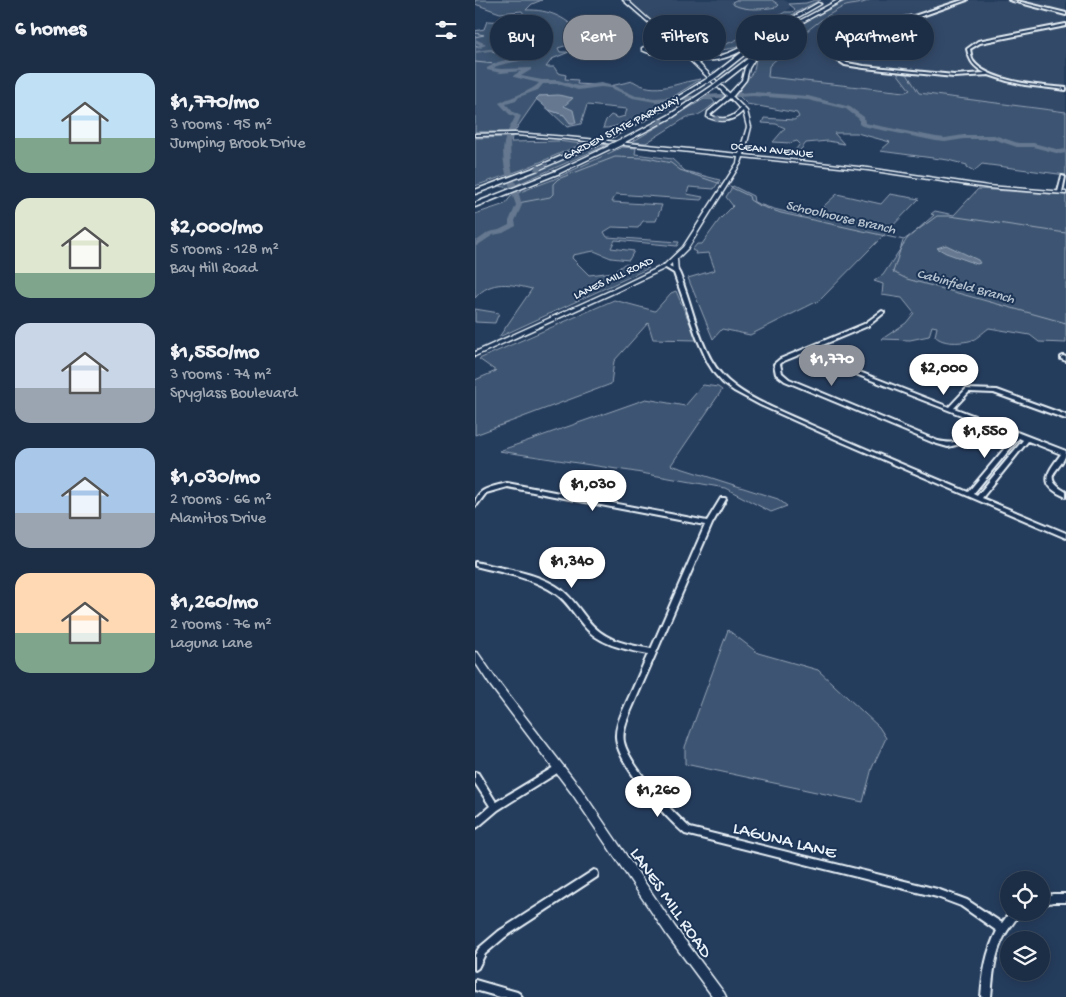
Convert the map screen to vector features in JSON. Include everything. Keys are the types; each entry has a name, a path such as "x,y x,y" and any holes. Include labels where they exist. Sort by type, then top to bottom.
{"highway":[{"name":"GARDEN STATE PARKWAY","path":"798,15 827,0"},
{"name":"GARDEN STATE PARKWAY","path":"807,18 841,0"},
{"name":"GARDEN STATE PARKWAY","path":"475,192 521,175 604,139 683,97 736,59"},
{"name":"GARDEN STATE PARKWAY","path":"475,205 524,186 623,141 693,102 748,60"},
{"path":"731,96 744,80 747,68 752,60"}],"main road":[{"path":"623,0 643,17"},
{"path":"670,41 669,34 675,32 692,34 688,38 670,41 653,44 643,49 647,52 660,52 669,49 670,41"},
{"path":"691,60 731,96 743,108 737,116 731,119 718,120 708,116 709,112 731,96"},
{"path":"693,60 705,73"},
{"name":"LANES MILL ROAD","path":"475,354 665,266 685,248 743,156 749,127 748,116 743,108"},
{"name":"OCEAN AVENUE","path":"475,135 515,134 567,138 868,169 989,187 1066,193"},
{"path":"674,258 676,272"},
{"name":"LANES MILL ROAD","path":"475,655 493,682 577,792 671,931 720,997"}],"street":[{"path":"966,0 915,17 872,25 843,47 835,57 846,64 864,67 954,76 988,74"},
{"path":"1011,0 1066,14"},
{"path":"1066,25 974,44 968,49 968,53 975,64 988,74 1013,82 1066,89"},
{"path":"1060,192 1063,177"},
{"path":"665,266 676,272 709,358 717,373 727,383 768,406 1066,536"},
{"path":"882,312 866,325 782,360 777,364 779,374 787,380 936,442 948,444 966,441 982,422"},
{"path":"816,346 855,372 1065,454 1049,476 1049,482 1055,490 1066,495"},
{"path":"950,410 968,390 985,389 1066,417"},
{"path":"969,495 1018,436"},
{"path":"978,499 1027,439"},
{"path":"475,504 484,492 507,485 709,524"},
{"name":"LAGUNA LANE","path":"723,499 709,524 625,715 619,741 626,757 678,824 688,831 937,893 964,903 1002,929"},
{"path":"475,564 546,584 560,592 589,626 606,641 653,652"},
{"path":"475,824 495,808 559,768"},
{"path":"475,776 495,808"},
{"path":"475,965 482,952 502,934 594,874"},
{"path":"1050,899 1066,898"},
{"path":"985,997 988,972 995,945 1002,929 1009,921"},
{"path":"475,986 517,997"}],"shaded area":[{"path":"475,0 542,0 532,4 526,10 542,11 550,13 563,19 563,46 558,48 560,52 563,52 563,54 553,59 553,15 524,15 522,11 500,13 475,4"},
{"path":"625,0 784,0 791,4 789,9 779,15 736,15 736,40 726,45 726,15 643,16"},
{"path":"736,0 772,0 779,5 772,8 750,9 734,5 732,2"},
{"path":"821,0 792,15 780,15 785,12 792,12 795,9 789,4"},
{"path":"847,0 869,0 843,7 829,15 818,15"},
{"path":"850,0 1066,0 1066,112 912,92 767,77 769,66 776,60 807,60 808,21 817,16 817,60 934,60 934,15 820,15"},
{"path":"817,15 817,23 807,31 807,21"},
{"path":"487,21 490,21 490,60 551,60 546,67 554,67 558,73 566,75 565,79 578,80 577,84 610,86 633,81 658,88 701,79 638,117 613,127 603,128 606,120 611,115 618,118 625,116 627,109 587,105 581,124 567,127 549,110 564,115 563,106 572,98 539,96 514,132 475,132 475,31 484,29"},
{"path":"736,40 736,47 726,49 726,44"},
{"path":"756,60 775,60 769,66 768,77 905,92 910,90 897,73 907,74 919,93 1066,112 1066,175 982,164 974,171 967,167 967,165 948,160 880,151 890,142 857,133 834,133 844,144 828,141 806,143 798,153 792,154 800,144 797,141 790,143 773,142 785,128 776,124 762,123 764,118 794,120 799,117 797,113 747,104 737,94 754,70"},
{"path":"558,95 573,98 564,106 573,110 576,123 570,123 564,115 549,110 536,99 539,96"},
{"path":"704,99 712,99 715,103 699,115 687,117 646,143 632,142"},
{"path":"512,137 511,142 558,141 582,144 524,169 475,186 475,138"},
{"path":"599,145 607,145 509,188 499,186"},
{"path":"622,147 636,148 635,154 672,159 685,171 720,180 714,189 689,187 687,194 703,197 701,200 616,194 612,202 662,205 656,221 643,221 638,228 612,227 604,232 607,237 679,242 677,246 615,240 611,248 634,251 629,260 611,258 594,251 573,255 572,258 589,275 614,272 624,264 649,268 499,337 532,289 502,284 495,285 481,292 475,298 475,214 505,204 512,195 552,180"},
{"path":"733,186 753,196 754,202 761,205 813,216 837,194 881,204 890,194 919,199 820,300 750,335 722,329 713,339 688,278 715,270 709,253 695,254 696,252 692,250 697,244 702,244 720,219 733,206 726,197"},
{"path":"978,189 1066,195 1066,343 1039,342 1030,335 989,328 972,340 951,342 938,339 935,336 937,327 932,326 929,336 910,340 882,339 906,323 914,313 902,298 882,295 883,284 874,281 883,275 907,239 934,215 931,214 935,211 954,215"},
{"path":"946,245 978,260 980,263 977,264 937,248"},
{"path":"676,291 697,340 653,339 648,323 614,361 611,384 475,435 475,380 496,371 479,359 614,300 655,311 671,293"},
{"path":"475,309 499,313 495,323 475,322"},
{"path":"703,385 718,387 722,390 671,465 778,499 787,506 771,512 725,488 499,451 646,399 685,406"},
{"path":"728,630 758,653 818,670 879,727 886,738 872,768 863,802 685,764 685,747"}],"waterway":[{"path":"475,33 484,35 475,37"},
{"path":"475,40 484,45 475,48"},
{"path":"475,45 481,47"},
{"path":"475,52 490,50 534,53 526,58 500,63 489,69 501,71 529,69 516,76 542,82"},
{"path":"475,62 495,64"},
{"path":"475,245 491,233 501,232 513,226 512,221 519,205 507,158 508,139 518,116 511,113 502,103 514,100 517,96 536,89 542,82"},
{"path":"542,82 558,82 578,88 601,85 612,87 635,97 655,100 753,94 808,98 848,108 862,118 862,124 936,139 994,137 1017,145 1033,145 1060,152 1066,151"},
{"name":"Schoolhouse Branch","path":"518,203 550,197 553,194 553,184 558,179 615,157 647,158 671,163 680,170 721,184"},
{"name":"Schoolhouse Branch","path":"730,187 749,196 750,200 758,205 781,213 904,240 937,216 950,216 1066,233"},
{"name":"Cabinfield Branch","path":"903,241 893,272 907,279 1066,323"}]}
